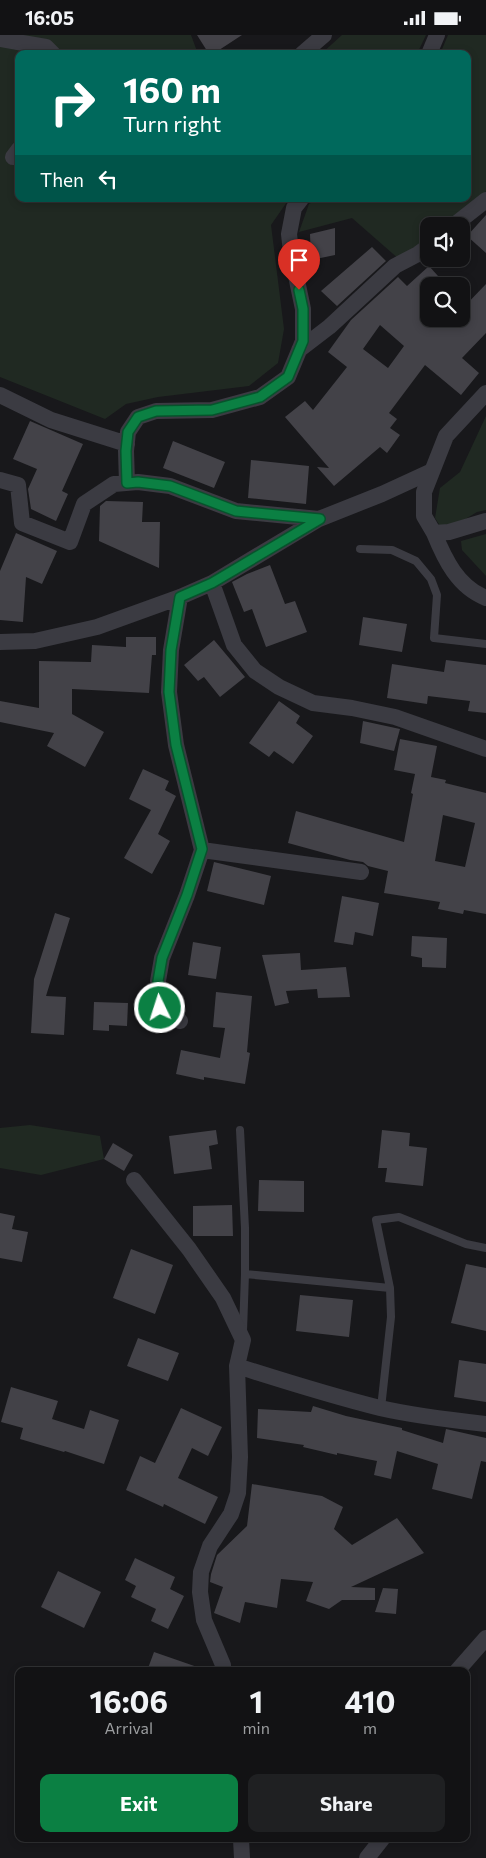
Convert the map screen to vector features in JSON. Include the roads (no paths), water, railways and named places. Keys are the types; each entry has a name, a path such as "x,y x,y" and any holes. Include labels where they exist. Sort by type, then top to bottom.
{"street":[{"path":"307,50 324,35"},
{"path":"431,50 437,35"},
{"path":"0,39 46,47 49,50"},
{"path":"464,217 486,199"},
{"path":"127,483 128,432 138,417 156,411 212,410 260,397 288,377 303,341 303,309 289,234 294,208 299,202"},
{"path":"299,350 329,327 395,266 420,253"},
{"path":"486,393 446,436 424,492 424,516 434,533 441,551 459,579 476,594 486,598"},
{"path":"0,395 51,420 127,444"},
{"path":"0,642 35,641 97,627 180,597 212,583 320,519 432,471"},
{"path":"0,480 18,485 22,523 70,542 84,504 114,484 138,482 170,486 236,511 320,519"},
{"path":"434,533 448,532 486,521"},
{"path":"212,583 234,645 255,671 279,687 313,703 352,707 395,717 486,749"},
{"path":"180,597 171,650 169,692 176,745 202,849 187,895 162,958 158,981 160,1008 180,1021"},
{"path":"202,849 361,872"},
{"path":"134,1180 188,1249 223,1298 243,1340 237,1366 240,1457 238,1493 231,1514 210,1546 201,1573 200,1592 204,1620 223,1667"},
{"path":"237,1366 319,1392 382,1408 439,1419 486,1424"},
{"path":"461,1667 486,1638"},
{"path":"241,1842 242,1858"},
{"path":"367,1858 380,1842"}],"lane":[{"path":"360,549 392,550 416,561 431,579 437,595 434,638 486,644"},
{"path":"240,1131 245,1228 243,1340"},
{"path":"382,1408 391,1317 390,1288 376,1221 399,1217 466,1244 486,1248"},
{"path":"244,1274 390,1288"}]}
